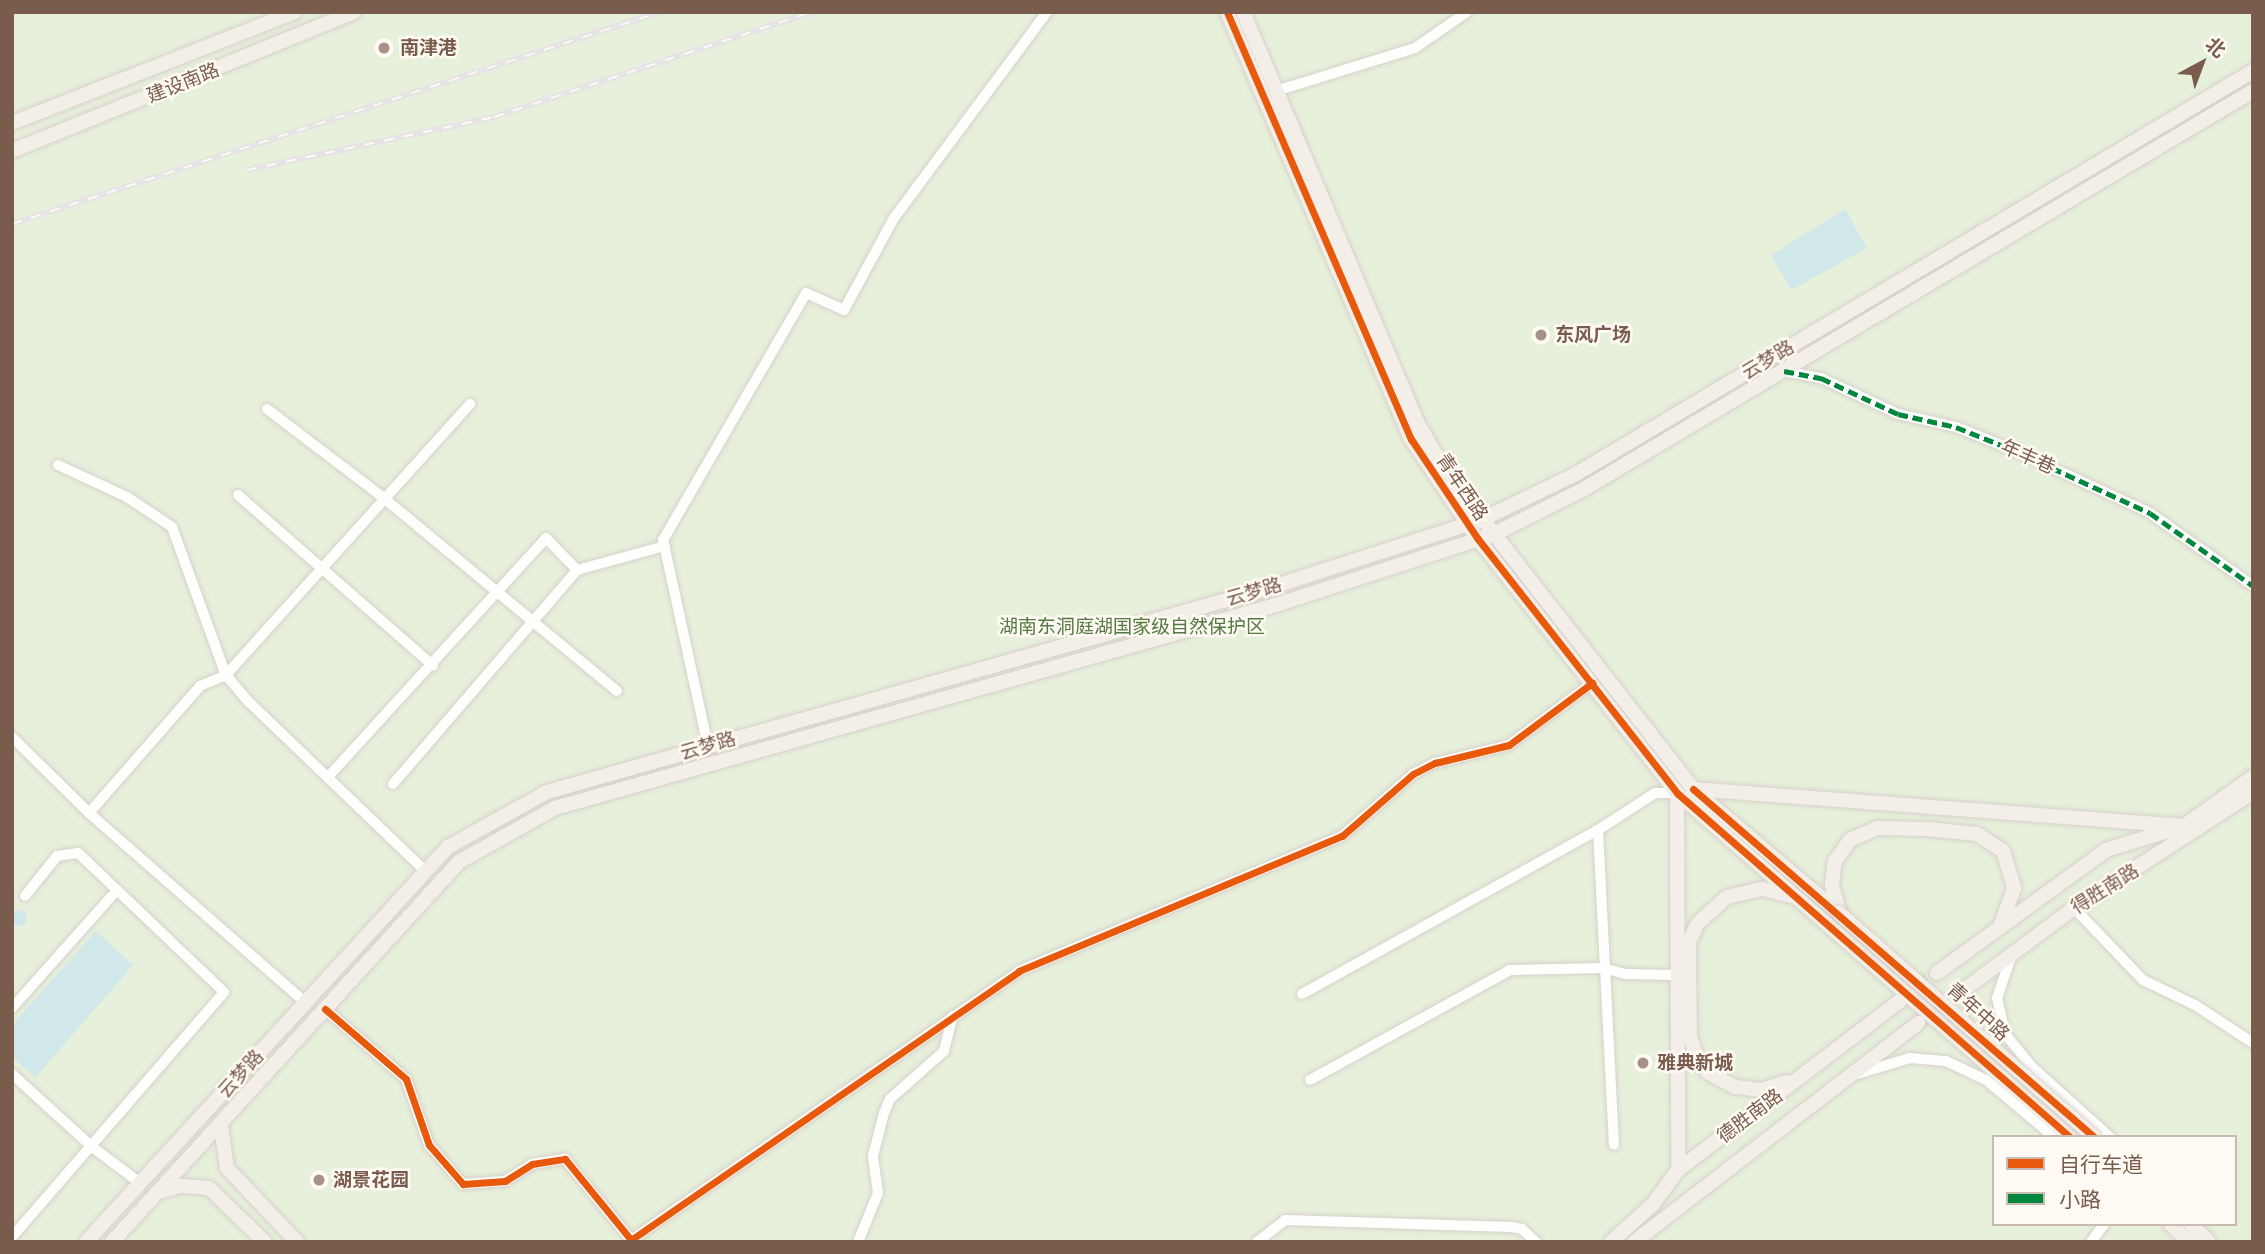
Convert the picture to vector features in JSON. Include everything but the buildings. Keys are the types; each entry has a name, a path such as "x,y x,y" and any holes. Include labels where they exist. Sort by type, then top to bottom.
{"main road":[{"name":"建设南路","path":"12,123 295,12"},
{"name":"建设南路","path":"12,151 354,12"},
{"name":"青年西路","path":"1227,12 1411,439 1677,793 1796,897"},
{"name":"青年西路","path":"1243,12 1417,422 1474,522"},
{"name":"云梦路","path":"86,1242 449,847 547,792 1269,588 1474,522 1576,474 2253,71"},
{"path":"112,1242 460,862 555,808 1276,604 1485,537 1584,489 2253,91"},
{"name":"青年西路","path":"1485,537 1693,789 1839,913"},
{"path":"1937,973 2106,850 2184,826 2253,776"},
{"path":"1693,789 2184,826"},
{"name":"得胜南路","path":"1961,992 2074,908 2253,792"},
{"path":"1677,793 1675,975 1678,1170"},
{"path":"1839,913 1832,884 1836,860 1850,840 1877,828 1927,829 1977,834 1998,845 2014,881 2000,927"},
{"path":"1796,897 1763,889 1744,891 1727,897 1698,923 1689,942 1690,1036 1692,1049 1709,1073 1735,1087 1761,1090 1805,1074"},
{"name":"青年中路","path":"1796,897 2068,1135"},
{"name":"青年中路","path":"1839,913 2092,1135"},
{"name":"德胜南路","path":"1611,1242 1659,1197 1678,1170 1900,1001"},
{"name":"德胜南路","path":"1634,1242 1838,1081 1918,1023"},
{"path":"221,1125 227,1168 297,1242"},
{"path":"159,1193 181,1186 209,1188 265,1242"},
{"path":"2191,1231 2210,1242"}],"street":[{"path":"708,746 663,540 806,293 844,310 894,218 1048,12"},
{"path":"1276,91 1415,48 1467,12"},
{"name":"年丰巷","path":"1784,371 1821,378 1898,414 1956,427 2024,454 2150,513 2253,586"},
{"path":"89,813 200,686 226,675 470,404"},
{"path":"267,409 385,499 495,595 617,691"},
{"path":"58,465 127,496 172,527 226,675 426,872"},
{"path":"238,495 433,666"},
{"path":"328,777 433,666 546,538 577,569"},
{"path":"393,784 577,569 665,546"},
{"path":"325,1009 406,1079 429,1145 463,1184 505,1181 532,1164 565,1159 631,1240 953,1016 1037,962 1342,835 1413,774 1435,763 1509,745 1592,683"},
{"path":"12,737 89,813 306,1003"},
{"path":"1302,994 1598,830 1655,793 1677,793"},
{"path":"1598,830 1614,1145"},
{"path":"12,1237 224,992 78,853 57,856 25,896"},
{"path":"12,1008 117,890"},
{"path":"2074,908 2143,980 2195,1005 2253,1043"},
{"path":"2012,953 1997,998 2006,1034 2032,1067 2108,1135"},
{"path":"1310,1080 1510,970 1603,968 1626,974 1675,975"},
{"path":"858,1242 878,1193 873,1156 881,1119 890,1099 944,1051 953,1016"},
{"path":"1838,1081 1887,1062 1929,1058 1946,1061 1986,1080 2052,1135"},
{"path":"12,1074 91,1146 140,1184"},
{"path":"1256,1242 1285,1220 1511,1227 1522,1229 1536,1242"},
{"path":"2091,1242 2103,1226"}],"green space":[{"name":"湖南东洞庭湖国家级自然保护区","path":"12,12 2253,12 2253,1242 12,1242"}],"water":[{"path":"1845,209 1867,248 1791,290 1771,255"},
{"path":"19,910 25,912 25,924 19,926 13,924 11,918 13,912"},
{"path":"96,931 133,965 35,1078 12,1056 12,1025"}],"tunnel":[{"path":"1900,1001 1937,973"},
{"path":"1918,1023 1961,992"}],"railway":[{"path":"12,224 660,12"},
{"path":"247,170 494,117 812,12"}],"marked path":[{"path":"1784,371 1821,378 1898,414 1956,427 2011,449 2150,513 2253,586"}],"cycle path":[{"path":"1227,12 1411,439 1478,539 1677,793 2068,1135"},
{"path":"325,1009 406,1079 429,1145 463,1184 505,1181 532,1164 565,1159 631,1240 1019,971 1342,836 1413,774 1435,763 1509,745 1592,683"},
{"path":"1693,789 2092,1135"}],"place":[{"name":"南津港","path":"384,48"},
{"name":"东风广场","path":"1541,335"},
{"name":"雅典新城","path":"1643,1063"},
{"name":"湖景花园","path":"319,1180"}]}
